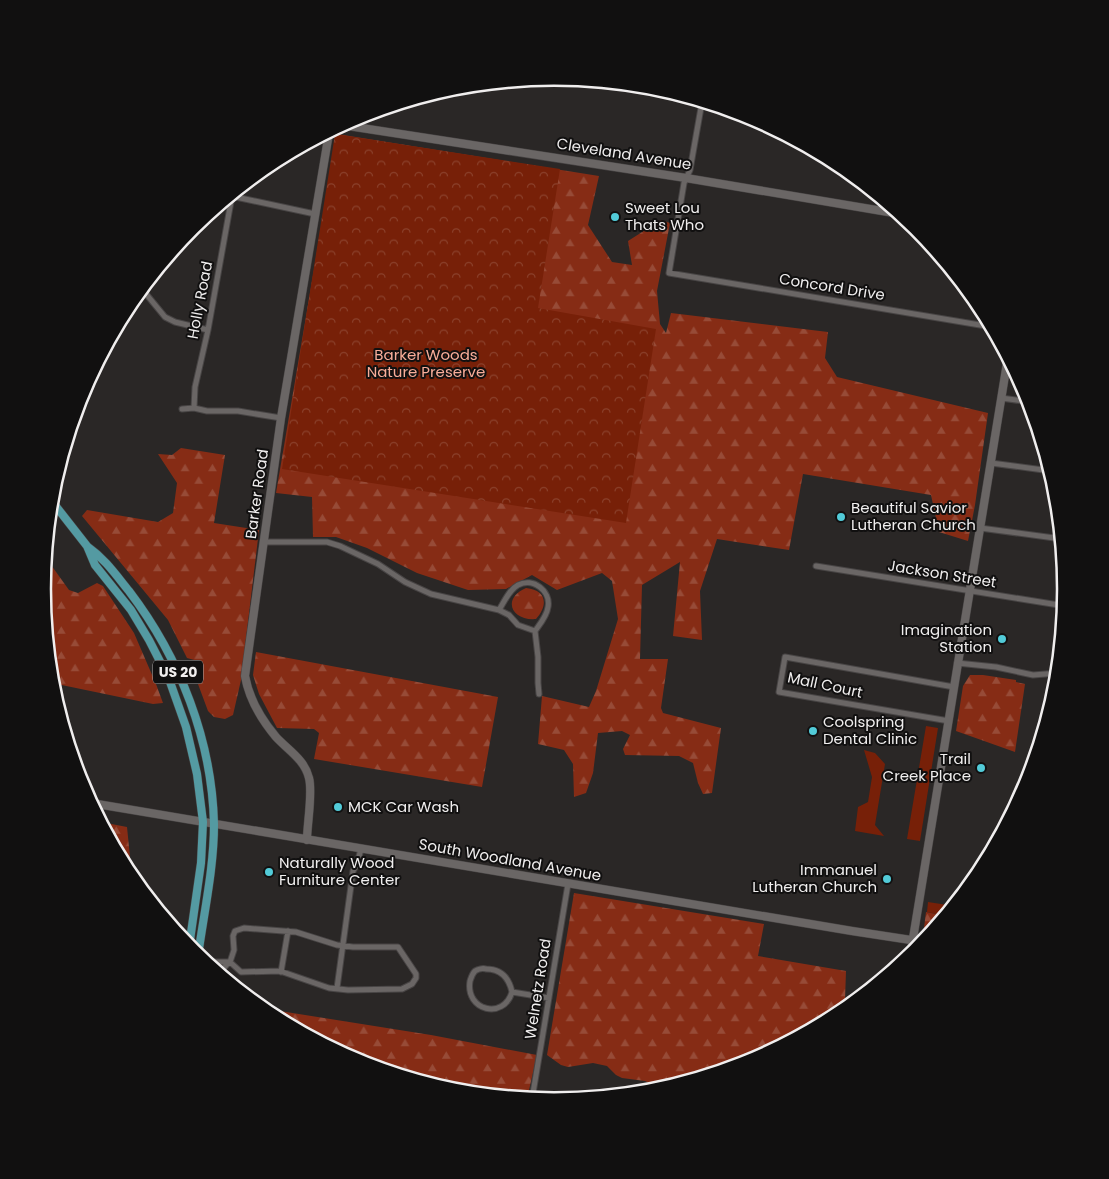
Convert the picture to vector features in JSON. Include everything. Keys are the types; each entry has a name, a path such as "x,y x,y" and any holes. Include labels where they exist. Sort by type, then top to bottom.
{"main road":[{"name":"US 20","path":"58,509 87,546 95,565 131,610 149,640 168,679 186,727 197,774 203,822 201,863 191,936"},
{"name":"US 20","path":"87,546 102,557 157,631 176,666 189,699 204,748 214,824 211,871 199,945"}],"street":[{"path":"686,178 690,170 701,108"},
{"name":"Cleveland Avenue","path":"357,127 686,178 887,212"},
{"name":"Barker Road","path":"307,840 310,779 303,764 261,719 247,688 244,676 281,418 327,141"},
{"name":"Concord Drive","path":"686,178 683,186 669,273 982,325"},
{"path":"239,198 315,214"},
{"name":"Holly Road","path":"194,408 195,387 208,330 229,206"},
{"path":"147,295 165,317 175,322 208,330"},
{"path":"913,940 1006,367"},
{"path":"1001,398 1020,401"},
{"path":"182,409 238,411 281,418"},
{"path":"991,463 1044,471"},
{"path":"980,528 1055,538"},
{"path":"264,542 327,542 340,546 378,564 405,582 431,594 499,610 509,615 518,625 535,631"},
{"name":"Jackson Street","path":"816,566 1058,605"},
{"path":"499,610 511,592 522,584 535,584 549,598 547,614 535,631 539,694"},
{"name":"Mall Court","path":"949,721 779,692 785,657 954,686"},
{"path":"957,663 996,667 1033,676 1050,674"},
{"name":"South Woodland Avenue","path":"100,804 913,940"},
{"path":"337,988 353,871 361,849"},
{"name":"Welnetz Road","path":"533,1092 568,884"},
{"path":"217,962 230,962 241,972 282,972 330,988 348,990 402,989 412,984 416,978 416,974 398,947 344,946 288,931 239,929 235,931 233,936 234,950 230,962 223,968"},
{"path":"282,972 288,931"},
{"path":"482,968 498,971 510,983 512,992 510,998 503,1005 489,1009 481,1007 474,1002 471,994 471,977 482,968"},
{"path":"512,992 549,998"}],"green space":[{"path":"340,134 599,176 588,225 612,262 632,265 628,241 661,220 670,223 657,291 660,324 666,333 671,313 828,332 825,358 837,377 988,413 968,541 939,532 931,495 803,474 789,550 717,539 700,591 702,640 673,636 680,562 642,585 640,659 668,659 661,708 663,713 721,728 712,793 703,794 693,763 679,756 625,755 623,749 630,735 622,731 598,733 593,773 586,793 574,797 573,764 564,750 538,744 542,696 589,707 596,691 618,619 612,581 602,573 557,590 532,575 506,589 468,590 417,573 367,548 336,537 313,537 312,497 276,493 337,136"},
{"name":"Barker Woods Nature Preserve","path":"340,135 560,169 538,308 656,329 626,523 282,469 335,137"},
{"path":"181,448 225,455 214,523 259,530 241,680 233,715 225,719 214,717 208,711 195,676 198,661 187,658 168,620 82,516 87,510 158,522 173,513 177,483 158,454 172,455"},
{"path":"52,566 69,590 78,593 97,583 103,586 134,633 156,684 163,703 153,704 61,685 52,622"},
{"path":"526,588 538,592 543,599 543,608 536,619 521,617 513,608 514,598"},
{"path":"256,652 498,697 482,787 314,759 319,733 314,729 277,728 259,694 253,675"},
{"path":"970,675 1016,680 1016,682 1025,684 1015,752 956,731 963,686"},
{"path":"926,726 938,728 920,841 907,839"},
{"path":"864,750 875,753 885,764 875,825 884,836 855,831 858,807 868,802 872,777"},
{"path":"109,824 127,827 130,859"},
{"path":"574,893 764,924 758,956 846,971 845,1000 834,1008 777,1041 716,1066 685,1076 650,1083 622,1078 607,1066 593,1063 568,1067 561,1065 547,1055"},
{"path":"928,902 947,905 936,914 927,912"},
{"path":"926,912 940,913 926,928 924,928"},
{"path":"280,1011 431,1035 537,1055 529,1092 456,1083 424,1076 362,1054 332,1041"}],"place":[{"name":"Sweet Lou Thats Who","path":"615,217"},
{"name":"Beautiful Savior Lutheran Church","path":"841,517"},
{"name":"Imagination Station","path":"1002,639"},
{"name":"Coolspring Dental Clinic","path":"813,731"},
{"name":"Trail Creek Place","path":"981,768"},
{"name":"MCK Car Wash","path":"338,807"},
{"name":"Naturally Wood Furniture Center","path":"269,872"},
{"name":"Immanuel Lutheran Church","path":"887,879"}]}
